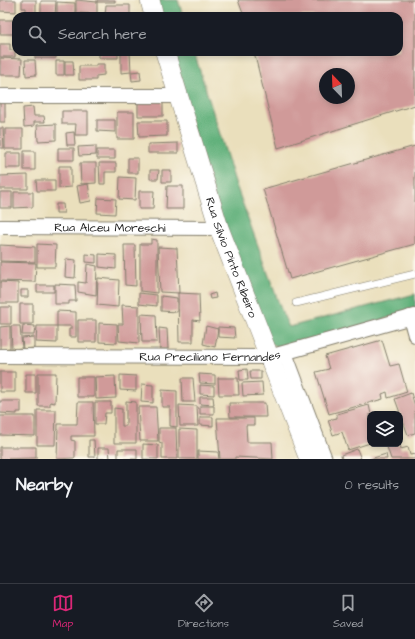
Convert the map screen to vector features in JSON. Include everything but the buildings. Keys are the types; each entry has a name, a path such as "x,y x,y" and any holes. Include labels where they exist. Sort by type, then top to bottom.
{"street":[{"path":"150,0 153,12"},
{"name":"Rua Sílvio Pinto Ribeiro","path":"167,56 219,228 277,355 308,459"},
{"path":"0,96 179,96"},
{"name":"Rua Alceu Moreschi","path":"0,227 219,228"},
{"path":"412,317 415,335"},
{"name":"Rua Preciliano Fernandes","path":"0,356 277,355 412,317"},
{"path":"277,355 326,459"}],"lane":[{"path":"296,303 415,274"}],"green space":[{"path":"153,0 178,0 182,12 157,12"},
{"path":"170,56 195,56 236,185 282,312 289,327 415,294 415,310 282,349 268,342 224,228"}]}
